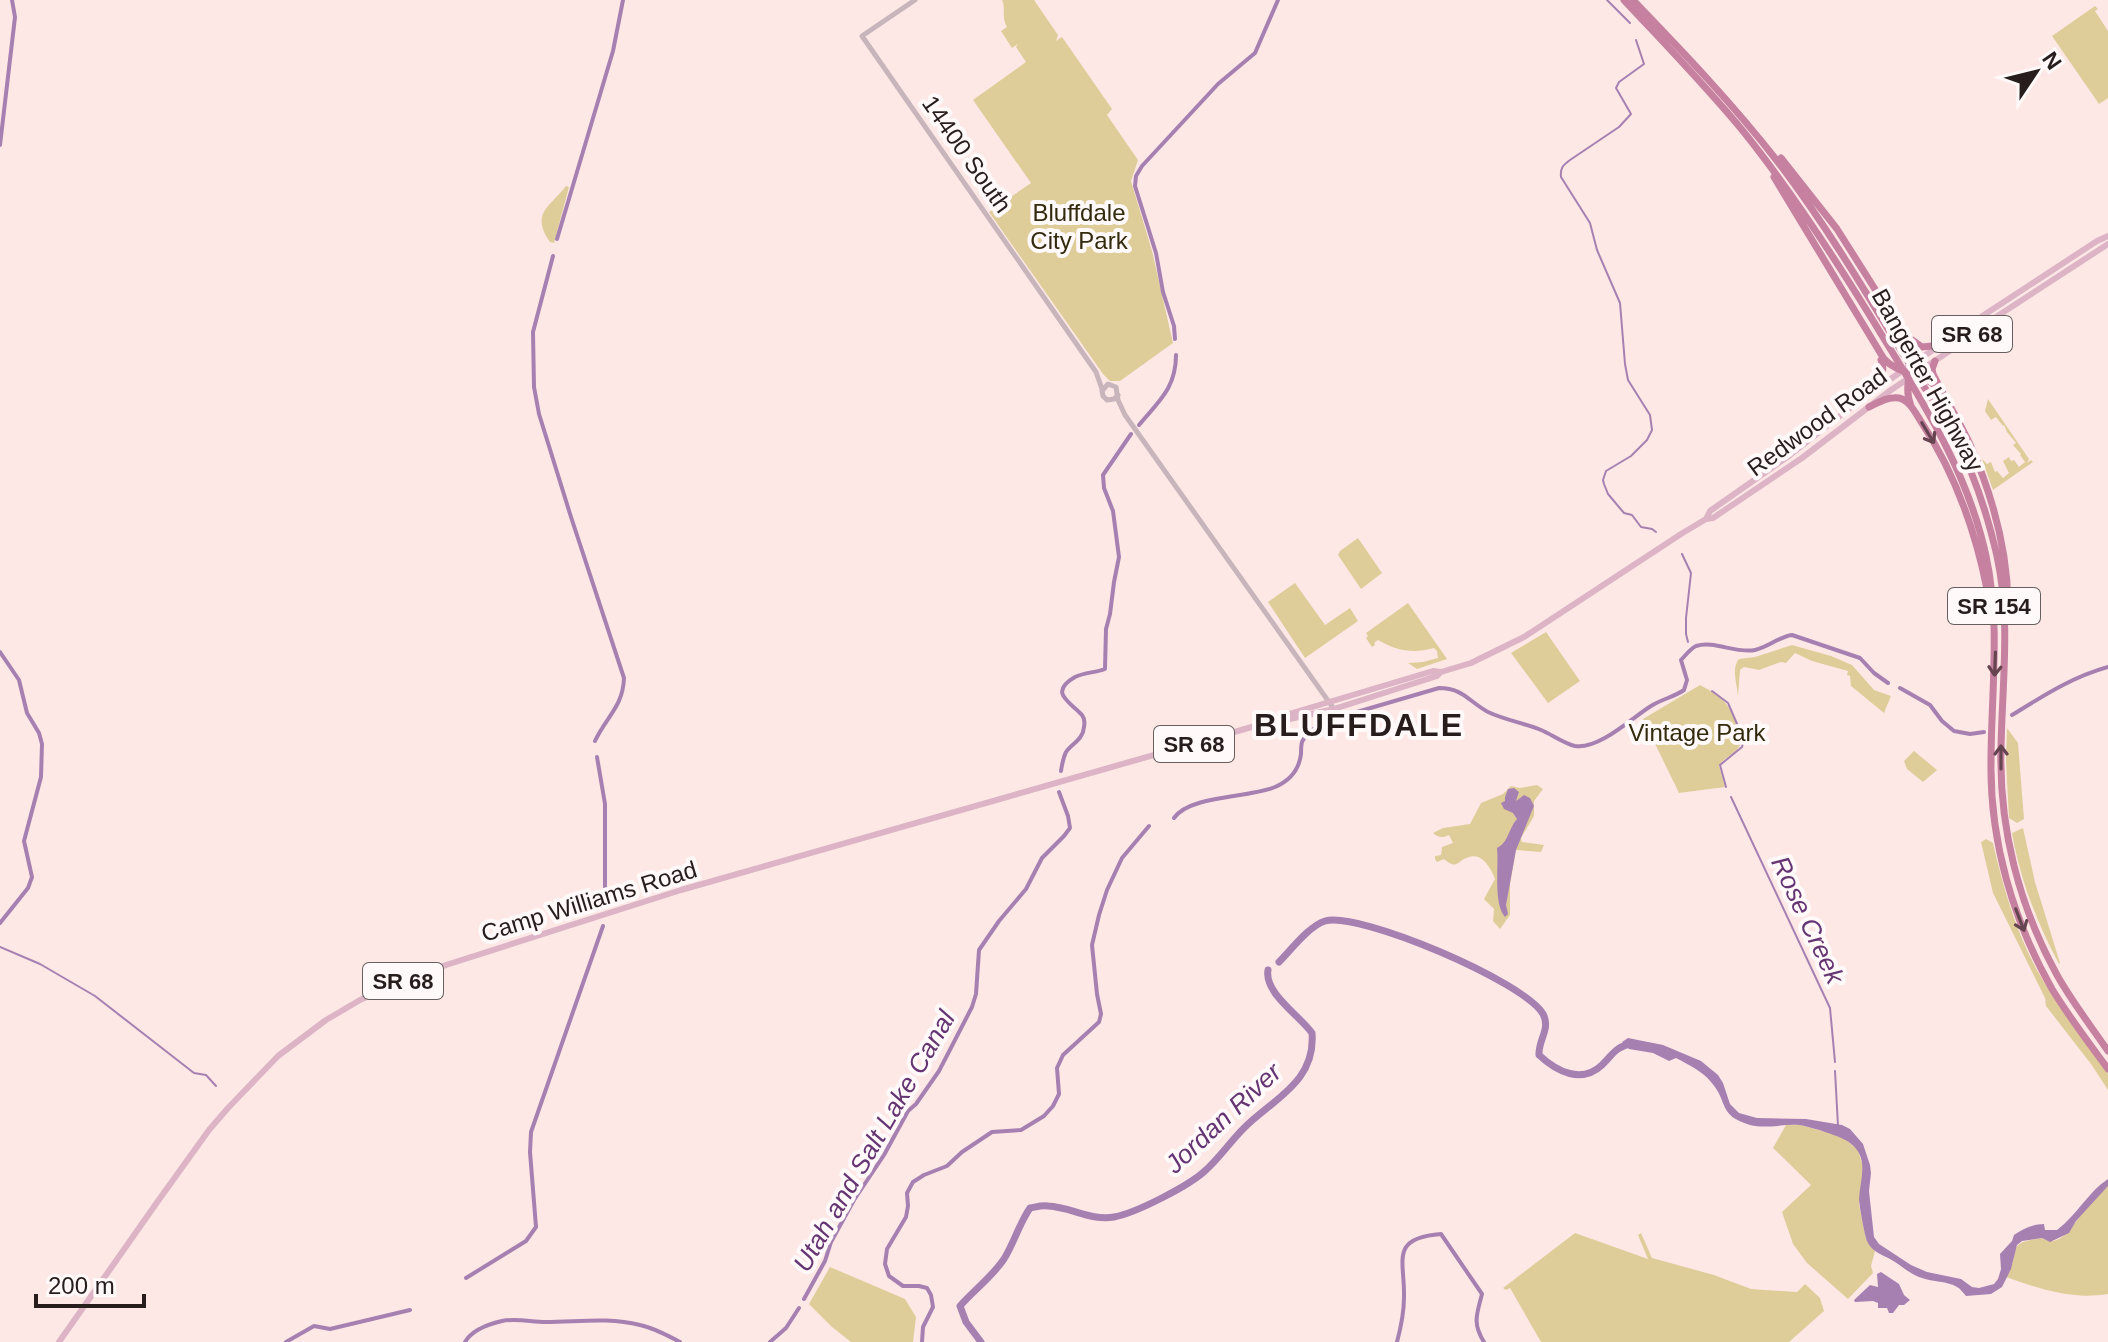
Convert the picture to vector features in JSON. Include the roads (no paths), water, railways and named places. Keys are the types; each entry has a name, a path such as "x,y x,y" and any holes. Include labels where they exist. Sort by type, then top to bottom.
{"highway":[{"name":"Bangerter Highway","path":"1624,0 1744,132 1813,226 1959,446 1989,523 2004,602 2001,765 2009,844 2022,895 2041,944 2071,998 2108,1051"},
{"name":"Bangerter Highway","path":"1633,0 1738,113 1811,207 1851,268 1893,345"},
{"path":"1738,113 1820,205 1911,348 1907,393 1911,406 1945,462 1960,495 1984,570 1995,637"},
{"path":"1744,132 1887,363 1895,369 1929,380 1941,391"},
{"path":"1900,328 1917,345 1942,345"},
{"path":"1863,398 1884,371 1876,347"},
{"path":"1935,361 1932,369 1982,474 2003,548 2008,609 2004,693"},
{"path":"1869,407 1894,397 1911,406"},
{"name":"Bangerter Highway","path":"1928,402 1969,496 1991,580 1995,637 1991,764 1998,846 2013,903 2054,993 2108,1069"}],"main road":[{"name":"14400 South","path":"915,0 862,36 1096,372 1102,389"},
{"name":"SR 68","path":"1909,372 1999,304 2108,236"},
{"name":"Redwood Road","path":"1706,519 1710,511 1790,455 1863,398 1935,361 2017,302 2108,244"},
{"name":"14400 South","path":"1096,372 1111,384"},
{"name":"Redwood Road","path":"1471,663 1532,632 1765,484 1869,407 1909,372"},
{"path":"1125,415 1103,396 1102,389 1106,385 1116,387 1125,415 1331,705"},
{"path":"1109,400 1118,395"},
{"name":"Camp Williams Road","path":"59,1342 222,1115 278,1056 326,1020 360,1000 446,965 667,895 1437,676 1471,663"}],"waterway":[{"path":"0,145 15,17 12,0"},
{"path":"557,239 613,51 623,0"},
{"name":"Utah and Salt Lake Canal","path":"1175,339 1156,253 1135,186 1136,176 1218,84 1255,53 1278,0"},
{"name":"Rose Creek","path":"1607,0 1630,23"},
{"name":"Rose Creek","path":"1636,40 1644,64 1619,82 1616,88 1631,114 1619,127 1566,164 1561,177 1590,223 1597,250 1620,303 1628,380 1650,415 1652,430 1647,440 1631,456 1606,471 1604,484 1624,513 1632,515 1641,527 1656,532"},
{"path":"553,256 533,332 534,387 539,414 624,678 621,697 595,741"},
{"name":"Utah and Salt Lake Canal","path":"1139,425 1170,385 1176,355"},
{"name":"Utah and Salt Lake Canal","path":"1061,771 1066,752 1082,735 1085,722 1064,698 1063,688 1075,677 1105,669 1106,629 1119,557 1113,511 1104,488 1103,475 1131,434"},
{"name":"Rose Creek","path":"1682,554 1691,573 1686,618 1688,642"},
{"path":"1350,714 1439,688 1447,689 1460,693 1494,715 1541,730 1571,745 1584,746 1605,738 1651,706 1684,690 1687,680 1681,660 1696,646 1748,651 1792,635 1860,658 1888,683"},
{"path":"0,652 19,680 27,713 42,744 41,777 24,841 32,877 28,888 0,923"},
{"path":"2012,715 2070,682 2108,667"},
{"path":"1900,688 1930,705 1954,731 1970,734 1984,732"},
{"name":"Rose Creek","path":"1712,691 1728,703 1744,740 1742,747 1720,765 1726,787"},
{"path":"1174,818 1193,805 1280,785 1296,770 1307,734 1332,720"},
{"path":"597,757 605,804 605,902"},
{"name":"Utah and Salt Lake Canal","path":"804,1299 854,1200 908,1111 939,1071 972,1007 979,950 1026,889 1042,858 1070,828 1059,792"},
{"name":"Rose Creek","path":"1731,797 1830,1008 1835,1062"},
{"path":"922,1342 923,1327 933,1307 931,1295 927,1288 903,1286 889,1276 885,1264 887,1249 906,1217 907,1193 913,1182 947,1166 992,1132 1021,1130 1044,1116 1053,1106 1059,1094 1057,1068 1063,1055 1099,1022 1101,1014 1092,945 1107,890 1122,858 1149,826"},
{"name":"Jordan River","path":"1279,962 1307,933 1325,921 1371,927 1475,968 1530,1000 1545,1019 1539,1055 1562,1071 1578,1075 1594,1071 1618,1049 1633,1043"},
{"path":"466,1278 526,1241 536,1227 531,1132 603,926"},
{"path":"0,947 40,964 95,996 194,1073 206,1075 216,1086"},
{"name":"Jordan River","path":"981,1342 966,1322 960,1306 1004,1259 1030,1208 1056,1207 1105,1218 1149,1204 1199,1175 1300,1077 1311,1050 1312,1033 1271,987 1268,970"},
{"name":"Rose Creek","path":"1835,1071 1838,1126"},
{"path":"1397,1342 1403,1308 1403,1254 1413,1240 1441,1234 1482,1294 1477,1324 1484,1342"},
{"name":"Utah and Salt Lake Canal","path":"770,1342 786,1328 799,1308"},
{"path":"286,1342 314,1326 330,1329 410,1310"},
{"name":"Utah and Salt Lake Canal","path":"465,1342 481,1328 513,1320 628,1323 650,1328 680,1342"}],"district":[{"name":"BLUFFDALE","path":"1359,725"}],"park label":[{"name":"Bluffdale City Park","path":"1079,226"},
{"name":"Vintage Park","path":"1697,732"}]}
